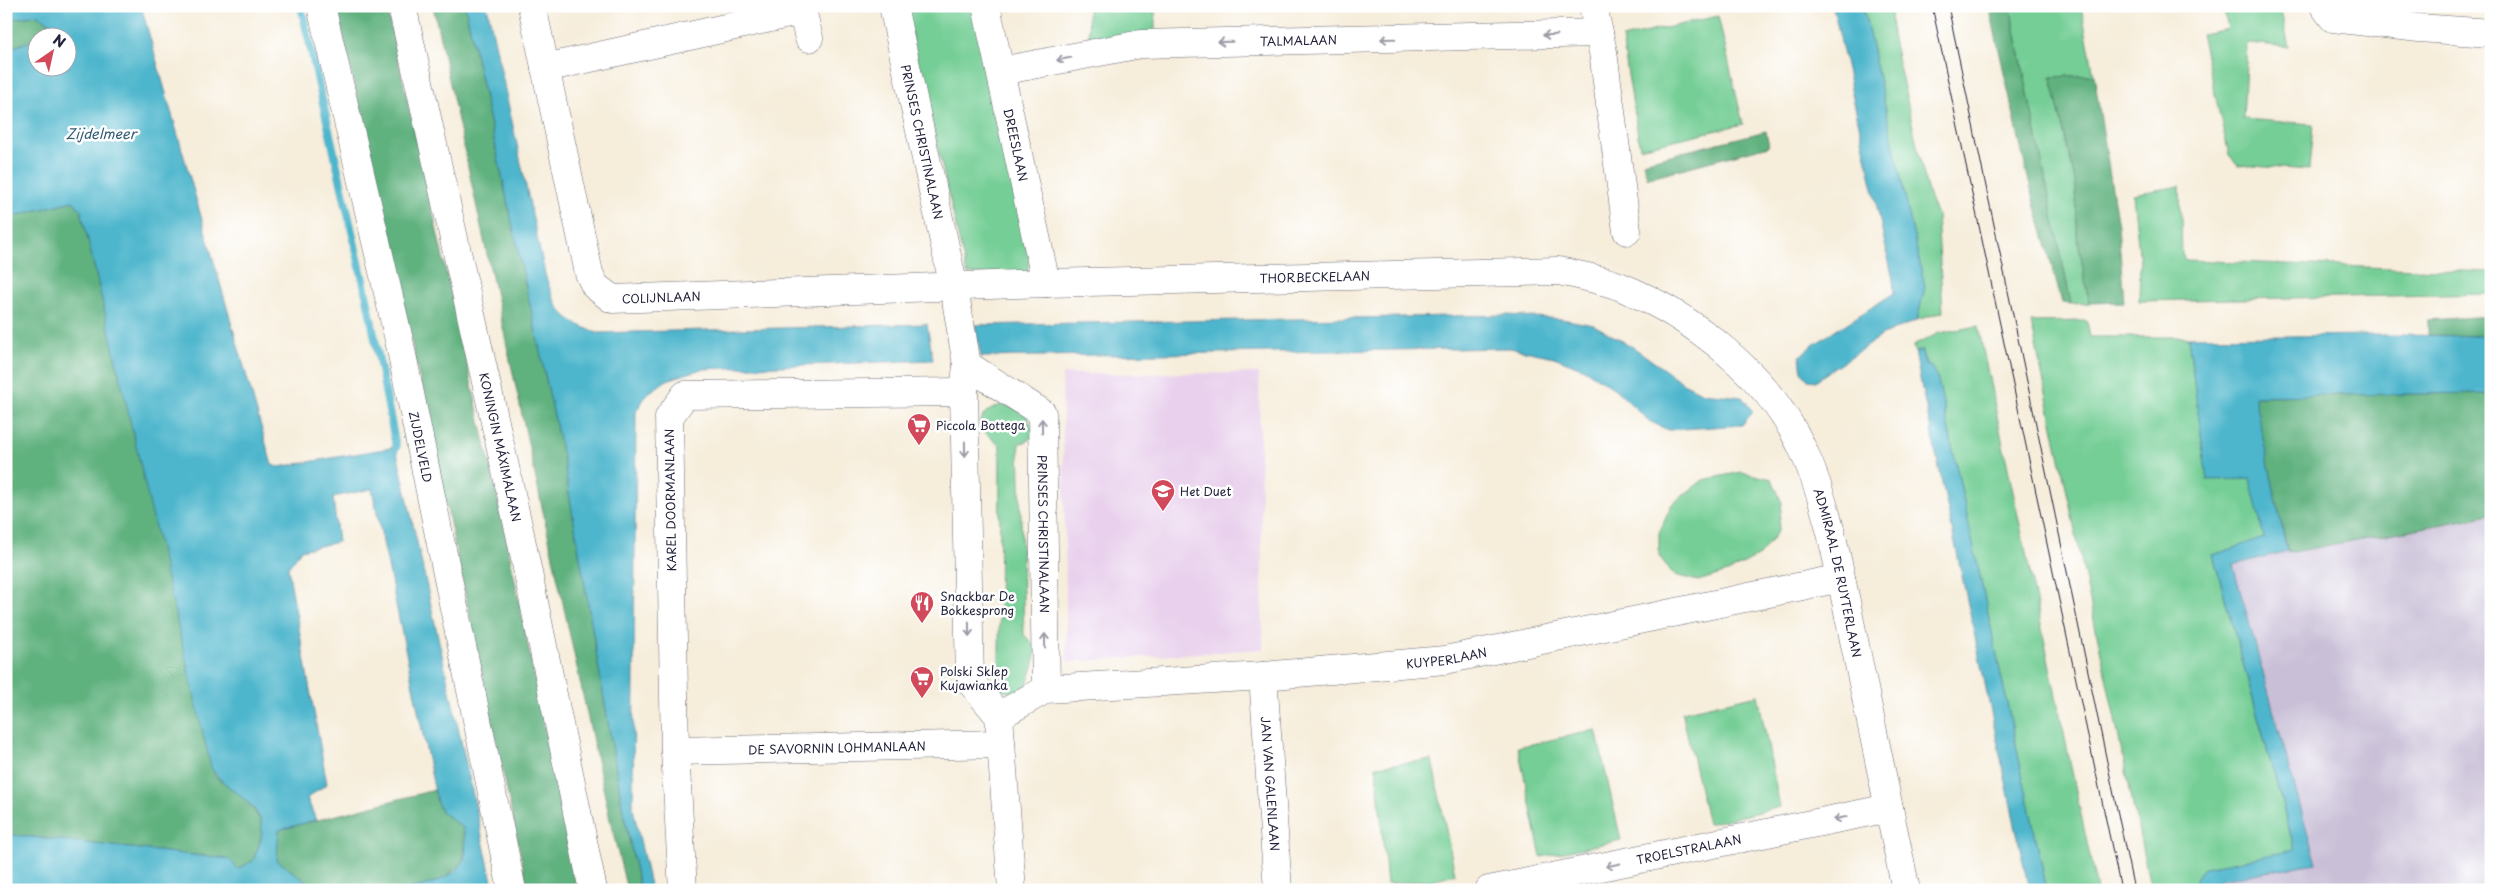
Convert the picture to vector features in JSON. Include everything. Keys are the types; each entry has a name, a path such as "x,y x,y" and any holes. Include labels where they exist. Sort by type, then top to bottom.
{"street":[{"name":"ZIJDELVELD","path":"322,6 399,340 512,890"},
{"name":"KONINGIN MÁXIMALAAN","path":"402,6 520,534 593,890"},
{"name":"COLIJNLAAN","path":"532,6 589,273 595,286 612,299 954,288"},
{"name":"PRINSES CHRISTINALAAN","path":"894,6 954,288 967,365 964,392 970,681 999,716"},
{"name":"DREESLAAN","path":"986,6 1046,283"},
{"path":"1593,6 1599,33 1627,231"},
{"path":"2324,6 2333,18 2420,28 2491,33"},
{"path":"545,68 802,9 809,38"},
{"name":"TALMALAAN","path":"1001,71 1141,44 1599,33"},
{"name":"THORBECKELAAN","path":"954,288 1046,283 1559,271 1619,286 1668,311"},
{"name":"ADMIRAAL DE RUYTERLAAN","path":"1668,311 1714,339 1752,375 1786,420 1803,450 1816,483 1840,578 1906,890"},
{"name":"PRINSES CHRISTINALAAN","path":"967,365 1042,413 1046,689"},
{"name":"KAREL DOORMANLAAN","path":"683,890 675,751 669,417 684,395 964,392"},
{"name":"KUYPERLAAN","path":"1046,689 1263,676 1445,660 1840,578"},
{"name":"JAN VAN GALENLAAN","path":"1263,676 1278,890"},
{"path":"1012,890 999,716 1046,689"},
{"name":"DE SAVORNIN LOHMANLAAN","path":"675,751 1001,744"},
{"name":"TROELSTRALAAN","path":"1489,890 1889,808"}],"shaded area":[{"name":"Het Duet","path":"1259,373 1263,649 1067,662 1062,374"},
{"path":"2491,508 2491,890 2209,890 2218,880 2315,863 2231,565 2263,555"}],"green space":[{"path":"336,6 386,6 506,536 577,890 528,890 398,278"},
{"path":"433,6 465,6 563,457 623,810 640,890 627,890 611,824"},
{"path":"905,6 975,6 1029,259 1027,276 967,274"},
{"path":"1088,6 1155,6 1155,39 1089,46"},
{"path":"1863,6 1891,6 1892,35 1928,193 1937,215 1943,312 1917,320 1925,287"},
{"path":"1989,6 2010,6 2071,304 2062,303 2027,174"},
{"path":"2010,6 2081,6 2094,75 2051,77 2076,185 2077,235 2089,303 2071,304"},
{"path":"2223,6 2280,6 2289,47 2247,43 2243,119 2313,124 2309,170 2238,165 2229,155 2201,34 2228,29"},
{"path":"38,15 50,23 48,28 28,28 28,42 6,49 6,20"},
{"path":"1718,16 1743,124 1640,148 1622,38"},
{"path":"2094,75 2118,226 2124,302 2089,303 2077,235 2076,185 2051,77"},
{"path":"1766,131 1769,146 1647,178 1643,162"},
{"path":"2180,186 2182,254 2185,260 2491,272 2491,294 2139,301 2140,264 2133,194"},
{"path":"73,201 81,210 215,776 252,807 261,823 260,843 253,861 238,870 229,859 6,834 6,218"},
{"path":"2491,316 2491,336 2428,335 2428,320"},
{"path":"2087,321 2090,337 2188,337 2207,479 2250,479 2265,538 2213,555 2295,851 2206,867 2196,878 2193,890 2151,890 2031,322"},
{"path":"1978,326 2097,890 2047,890 1938,380 1927,366 1921,350 1915,352 1913,346 1939,333"},
{"path":"2491,393 2491,515 2288,553 2253,396"},
{"path":"1000,405 1014,408 1023,413 1030,421 1034,435 1026,442 1019,443 1024,635 1036,646 1034,664 1027,685 1013,693 987,687 999,674 1000,446 977,425 986,412"},
{"path":"1741,472 1772,479 1782,503 1778,531 1759,556 1731,571 1698,581 1674,575 1659,556 1659,533 1672,504 1703,480"},
{"path":"1758,695 1780,807 1708,824 1682,712"},
{"path":"1596,730 1621,840 1541,857 1518,747"},
{"path":"1432,760 1455,874 1432,880 1387,884 1376,766"},
{"path":"434,790 442,812 463,828 465,850 462,863 444,879 412,889 350,890 308,883 277,860 279,830"}],"water":[{"name":"Zijdelmeer","path":"6,6 141,6 272,465 279,467 396,447 494,890 386,890 416,887 438,881 456,870 462,863 466,846 463,828 442,812 437,802 372,489 333,497 338,542 301,550 288,568 327,784 307,798 316,820 279,830 277,860 308,883 350,890 6,890 6,834 229,859 238,869 253,861 262,831 261,821 256,812 216,775 211,767 81,210 73,201 6,218 6,49 28,42 28,78 78,78 78,28 48,28 50,23 38,15 6,20"},
{"path":"465,6 487,6 545,274 557,305 575,323 597,333 927,324 933,360 702,369 667,380 647,394 636,412 633,808 651,890 640,890 623,810 563,457"},
{"path":"1833,6 1863,6 1925,287 1917,320 1883,335 1815,381 1808,380 1802,373 1800,356 1810,347 1894,293 1893,280"},
{"path":"1508,315 1562,319 1594,325 1633,347 1683,383 1703,393 1742,397 1753,412 1742,425 1668,430 1649,421 1615,389 1584,369 1554,357 1510,348 981,357 975,325"},
{"path":"2491,336 2491,393 2254,396 2287,551 2233,565 2316,863 2219,880 2210,890 2193,890 2196,878 2206,867 2295,850 2213,555 2264,538 2250,479 2207,480 2188,337"},
{"path":"1921,350 1926,366 1931,366 1938,380 2047,890 2029,890 1921,384 1915,352"}],"waterway":[{"path":"301,6 367,298 396,447"}],"tram line":[{"path":"1932,6 2121,890"},
{"path":"1948,6 2134,890"}],"place":[{"name":"Piccola Bottega","path":"919,446"},
{"name":"Het Duet","path":"1163,512"},
{"name":"Snackbar De Bokkesprong","path":"922,624"},
{"name":"Polski Sklep Kujawianka","path":"922,699"}]}
